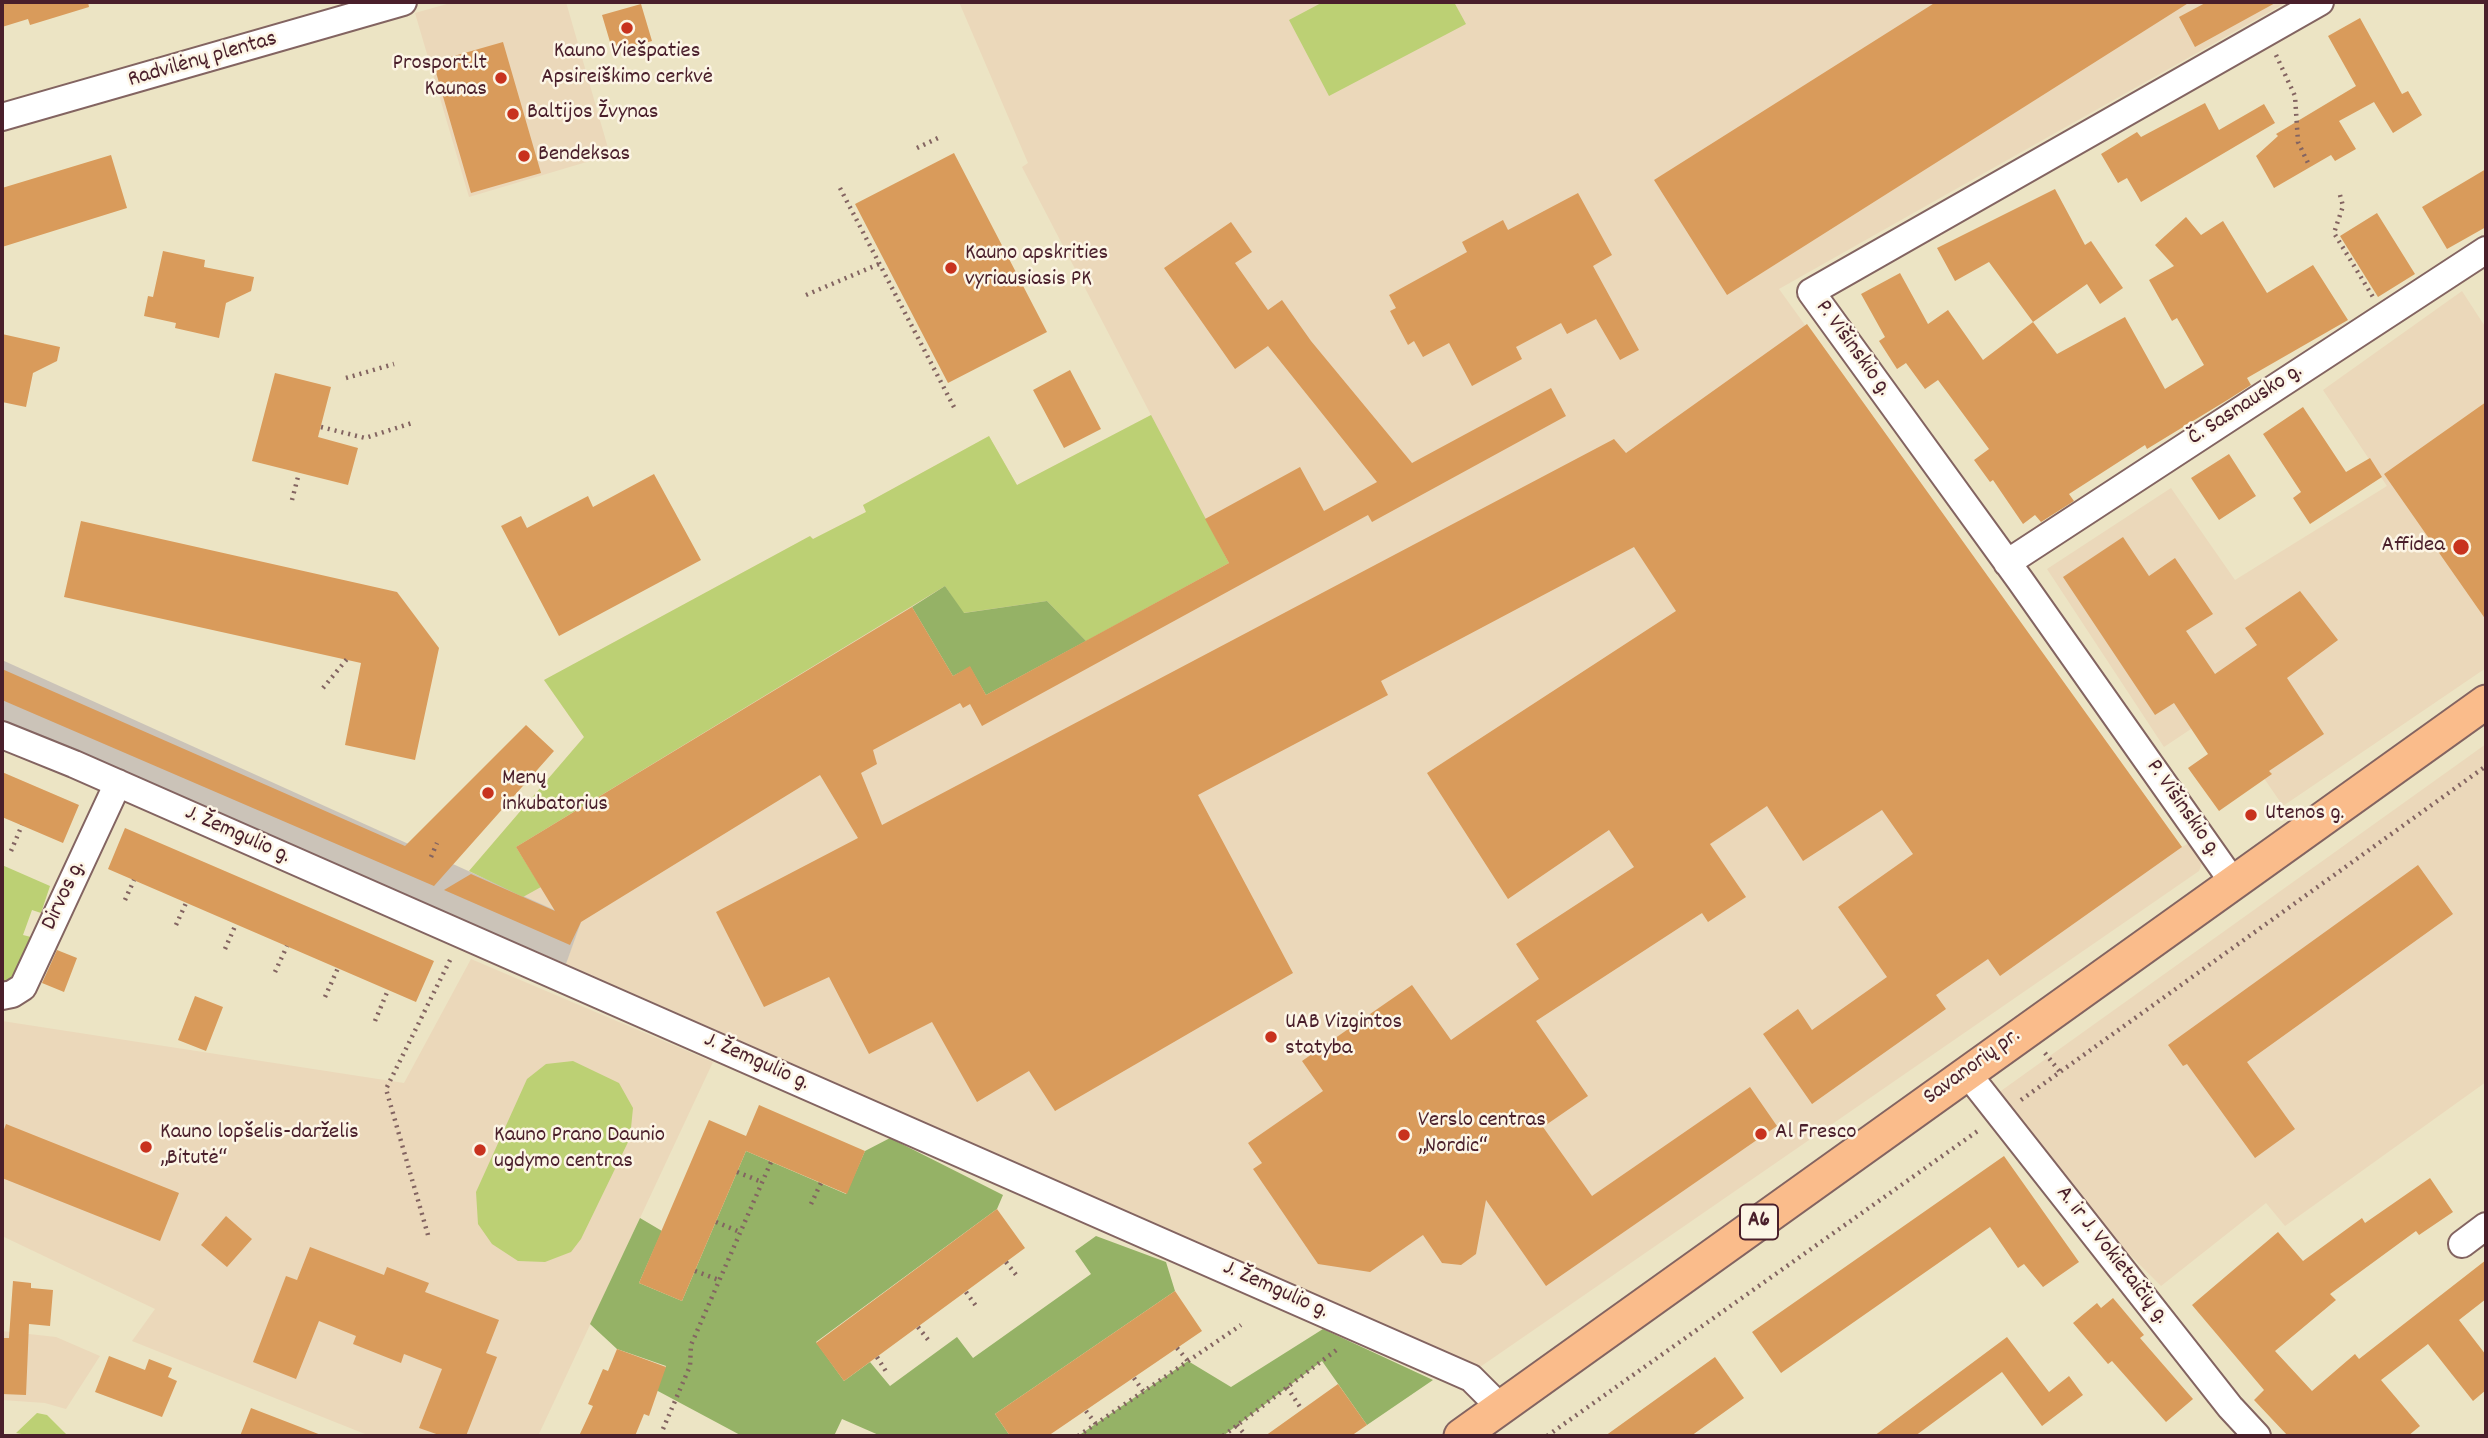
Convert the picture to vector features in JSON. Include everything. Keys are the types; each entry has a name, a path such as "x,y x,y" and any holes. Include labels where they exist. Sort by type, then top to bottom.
{"main road":[{"name":"Savanorių pr.","path":"1461,1436 2486,702"}],"street":[{"name":"Radvilėnų plentas","path":"2,117 403,2"},
{"name":"P. Višinskio g.","path":"2234,882 1811,292 2320,2"},
{"name":"Č. Sasnausko g.","path":"2007,563 2486,250"},
{"name":"J. Žemgulio g.","path":"2,735 118,783 1471,1378 1500,1408"},
{"name":"Dirvos g.","path":"2,996 23,987 118,783"},
{"name":"A. ir J. Vokietaičių g.","path":"1966,1073 2257,1436"},
{"path":"2462,1244 2486,1227"}],"path":[{"path":"2265,33 2295,96 2298,142 2308,163"},
{"path":"918,148 938,138"},
{"path":"839,188 956,411"},
{"path":"2340,195 2343,206 2334,233 2385,316"},
{"path":"849,207 855,204"},
{"path":"806,295 879,264"},
{"path":"346,379 394,364"},
{"path":"321,427 365,438 412,424"},
{"path":"292,500 299,473"},
{"path":"323,688 347,659"},
{"path":"1547,1436 2486,766"},
{"path":"11,851 22,825"},
{"path":"430,857 437,843"},
{"path":"125,900 134,880"},
{"path":"176,925 186,903"},
{"path":"225,948 236,924"},
{"path":"428,1235 386,1090 461,935"},
{"path":"275,972 287,946"},
{"path":"325,997 338,968"},
{"path":"375,1021 388,990"},
{"path":"663,1429 690,1366 691,1345 771,1162"},
{"path":"737,1172 762,1182"},
{"path":"811,1204 821,1183"},
{"path":"716,1222 740,1233"},
{"path":"1006,1262 1017,1276"},
{"path":"695,1271 719,1280"},
{"path":"966,1292 976,1306"},
{"path":"1078,1436 1241,1325"},
{"path":"918,1327 929,1341"},
{"path":"1223,1436 1362,1330"},
{"path":"1177,1348 1188,1361"},
{"path":"877,1357 887,1373"},
{"path":"1133,1378 1143,1391"},
{"path":"1287,1387 1302,1410"},
{"path":"1086,1411 1096,1424"},
{"path":"1237,1425 1246,1436"}],"shaded area":[{"path":"454,2 566,2 610,155 469,197 415,13"},
{"path":"959,2 2287,2 1779,289 2182,847 2189,843 2202,863 2199,871 1480,1367 566,964 580,922 469,871 584,737 544,680 810,536 813,539 866,512 863,505 989,436 1017,485 1151,415 1022,167 1028,163"},
{"path":"2462,291 2486,328 2486,668 2283,806 2218,711 2164,747 2047,569 2171,488 2235,580 2387,486 2323,390"},
{"path":"2,660 581,922 566,964 2,723"},
{"path":"2486,744 2486,1082 2285,1226 2266,1203 2161,1286 2091,1216 1998,1093"},
{"name":"Kauno Prano Daunio ugdymo centras","path":"471,959 713,1062 538,1436 370,1436 132,1341 155,1309 2,1236 2,1021 404,1083"},
{"path":"2,1331 56,1337 100,1356 66,1409 45,1403 2,1400"}],"green space":[{"path":"1323,2 1454,2 1466,24 1329,96 1289,20"},
{"path":"1151,415 1229,563 1086,641 1047,601 963,613 945,586 516,847 541,887 523,897 469,871 584,737 544,680 810,536 813,539 866,512 863,505 989,436 1017,485"},
{"path":"945,586 964,613 1047,601 1086,641 986,695 970,667 953,676 912,607"},
{"path":"2,865 50,886 41,913 32,910 23,935 31,937 15,977 2,982"},
{"path":"573,1061 619,1083 633,1108 630,1138 581,1239 571,1252 545,1262 518,1261 492,1244 478,1224 476,1192 527,1079 546,1064"},
{"path":"890,1138 1003,1195 997,1209 816,1342 844,1381 870,1362 890,1386 957,1337 973,1358 1091,1274 1075,1251 1096,1236 1166,1262 1175,1291 995,1414 1010,1436 881,1436 842,1419 834,1436 742,1436 656,1390 666,1366 617,1349 590,1324 640,1218 662,1231 639,1283 682,1301 746,1151 846,1194 865,1151"},
{"path":"1323,1329 1433,1380 1367,1425 1322,1361 1223,1436 1078,1436 1188,1361 1231,1387"},
{"path":"37,1413 47,1415 68,1436 16,1433"}],"building":[{"path":"2,2 88,2 89,7 30,25 28,19 2,27"},
{"path":"1936,2 2190,2 1727,295 1654,180"},
{"path":"2207,2 2277,2 2195,47 2179,17"},
{"name":"Kauno Viešpaties Apsireiškimo cerkvė","path":"641,4 652,41 613,52 602,15"},
{"path":"2360,18 2402,94 2408,91 2422,115 2393,133 2374,102 2339,121 2356,149 2335,161 2331,155 2274,188 2256,156 2278,136 2276,134 2356,86 2328,36"},
{"path":"503,42 541,173 471,193 433,62"},
{"path":"2205,103 2219,130 2264,104 2275,123 2141,202 2127,178 2118,183 2101,154 2137,132 2141,137"},
{"name":"Kauno apskrities vyriausiasis PK","path":"954,153 1047,332 948,383 855,204"},
{"path":"111,155 127,208 2,247 2,188"},
{"path":"2486,169 2486,227 2447,249 2422,207"},
{"path":"2055,189 2085,245 2091,241 2123,288 2100,304 2087,284 2033,322 1989,262 1955,281 1937,248"},
{"path":"1578,193 1612,255 1593,266 1639,350 1620,360 1596,319 1567,334 1561,323 1516,347 1522,359 1472,386 1449,343 1423,357 1414,341 1408,345 1390,311 1396,308 1389,295 1467,252 1462,242 1503,220 1508,230"},
{"path":"2377,213 2415,274 2378,297 2340,236"},
{"path":"2186,217 2201,235 2223,221 2267,293 2313,265 2348,320 2247,378 2251,385 2147,449 2145,445 2069,494 2074,501 2041,522 2035,515 2023,524 1993,480 1990,482 1974,460 1989,449 1938,380 1925,389 1906,363 1897,369 1879,341 1885,337 1861,294 1900,273 1928,324 1948,310 1983,360 2033,322 2057,354 2125,317 2165,389 2204,365 2177,318 2172,321 2149,280 2174,266 2155,245"},
{"path":"1231,222 1252,252 1235,263 1268,310 1282,300 1311,341 1412,463 1551,388 1566,416 1372,522 1368,515 982,726 970,704 963,708 960,703 873,750 877,764 861,773 882,825 1614,439 1626,453 1807,324 2182,847 2000,976 1988,959 1936,995 1946,1009 1812,1104 1763,1034 1798,1009 1812,1030 1887,977 1838,907 1913,854 1882,810 1803,861 1767,806 1710,844 1746,897 1708,922 1702,913 1536,1021 1588,1096 1543,1127 1592,1196 1750,1087 1777,1126 1546,1286 1486,1200 1476,1254 1461,1265 1442,1263 1423,1235 1370,1272 1318,1264 1253,1169 1262,1163 1248,1143 1323,1091 1302,1061 1412,985 1451,1040 1539,979 1516,944 1634,867 1609,830 1508,899 1427,773 1676,611 1634,547 1381,681 1388,695 1198,795 1293,973 1055,1111 1029,1071 977,1102 932,1022 869,1054 829,977 764,1007 716,912 858,838 820,775 581,922 570,945 444,890 471,874 555,911 516,847 912,607 953,676 970,666 986,695 1229,563 1205,519 1300,467 1324,511 1377,482 1268,346 1235,369 1164,268"},
{"path":"163,251 205,260 204,267 254,277 251,291 226,303 219,338 175,328 176,323 144,316 148,296 153,297"},
{"path":"2,334 60,347 57,361 33,373 26,407 2,402"},
{"path":"1070,370 1101,429 1064,448 1033,390"},
{"path":"275,373 331,387 318,437 358,448 348,485 252,461"},
{"name":"Affidea","path":"2486,402 2486,620 2384,474"},
{"path":"2303,407 2346,472 2370,458 2382,477 2310,524 2293,498 2301,492 2263,434"},
{"path":"2229,454 2256,496 2219,520 2191,478"},
{"path":"654,474 701,560 559,636 501,526 521,516 527,528 588,496 593,507"},
{"path":"81,521 397,592 439,648 415,760 345,745 361,663 64,597"},
{"path":"2123,537 2149,576 2175,558 2213,614 2186,631 2215,674 2257,645 2245,628 2300,591 2338,640 2287,678 2324,734 2269,771 2272,774 2219,811 2188,768 2208,754 2174,703 2155,715 2063,577"},
{"path":"2,669 405,846 526,725 554,751 434,886 2,700"},
{"path":"2,772 79,805 63,843 2,817"},
{"path":"125,828 434,961 416,1002 108,869"},
{"path":"2418,865 2453,914 2247,1062 2295,1129 2255,1158 2187,1064 2183,1066 2168,1045"},
{"path":"57,950 77,958 64,992 42,983"},
{"path":"195,996 223,1007 206,1051 178,1040"},
{"path":"759,1105 865,1151 847,1194 746,1151 682,1301 639,1283 709,1120 746,1136"},
{"path":"6,1124 179,1193 160,1241 2,1178 2,1135"},
{"path":"2004,1156 2079,1262 2043,1287 2024,1264 2018,1268 1990,1227 1781,1373 1752,1332"},
{"path":"2430,1178 2453,1212 2419,1235 2416,1231 2330,1294 2336,1300 2275,1351 2312,1391 2355,1354 2359,1359 2486,1260 2486,1299 2459,1320 2486,1355 2486,1390 2473,1401 2428,1344 2381,1380 2420,1426 2408,1436 2288,1436 2254,1400 2264,1390 2192,1305 2278,1232 2303,1261 2362,1218 2365,1223"},
{"path":"997,1209 1025,1248 844,1381 816,1343"},
{"path":"226,1216 252,1239 227,1267 201,1245"},
{"path":"310,1247 384,1275 387,1267 429,1283 425,1292 499,1320 486,1353 497,1357 466,1436 442,1436 419,1428 442,1369 404,1354 401,1363 353,1344 356,1336 319,1321 296,1379 253,1362 286,1276 297,1280"},
{"path":"13,1281 31,1283 31,1288 53,1290 50,1326 29,1324 26,1395 2,1394 2,1338 9,1338"},
{"path":"1175,1291 1202,1331 1048,1436 1010,1436 995,1414"},
{"path":"2113,1298 2144,1335 2140,1338 2193,1399 2166,1422 2112,1361 2108,1364 2073,1323 2097,1303 2101,1308"},
{"path":"2007,1337 2049,1392 2069,1376 2083,1395 2042,1426 2002,1372 1915,1436 1874,1436"},
{"path":"617,1349 666,1367 649,1416 644,1414 635,1436 579,1436 593,1406 588,1404 603,1369 608,1371"},
{"path":"109,1356 145,1370 149,1359 172,1368 168,1377 177,1381 162,1417 95,1392"},
{"path":"1715,1357 1744,1398 1691,1436 1605,1436"},
{"path":"1338,1384 1367,1425 1351,1436 1265,1436"},
{"path":"251,1408 321,1435 321,1436 240,1436"}],"place":[{"name":"Kauno Viešpaties Apsireiškimo cerkvė","path":"627,28"},
{"name":"Prosport.lt Kaunas","path":"501,78"},
{"name":"Baltijos Žvynas","path":"513,114"},
{"name":"Bendeksas","path":"524,156"},
{"name":"Kauno apskrities vyriausiasis PK","path":"951,268"},
{"name":"Affidea","path":"2461,547"},
{"name":"Menų inkubatorius","path":"488,793"},
{"name":"Utenos g.","path":"2251,815"},
{"name":"UAB Vizgintos statyba","path":"1271,1037"},
{"name":"Al Fresco","path":"1761,1134"},
{"name":"Verslo centras „Nordic“","path":"1404,1135"},
{"name":"Kauno lopšelis-darželis „Bitutė“","path":"146,1147"},
{"name":"Kauno Prano Daunio ugdymo centras","path":"480,1150"}]}
